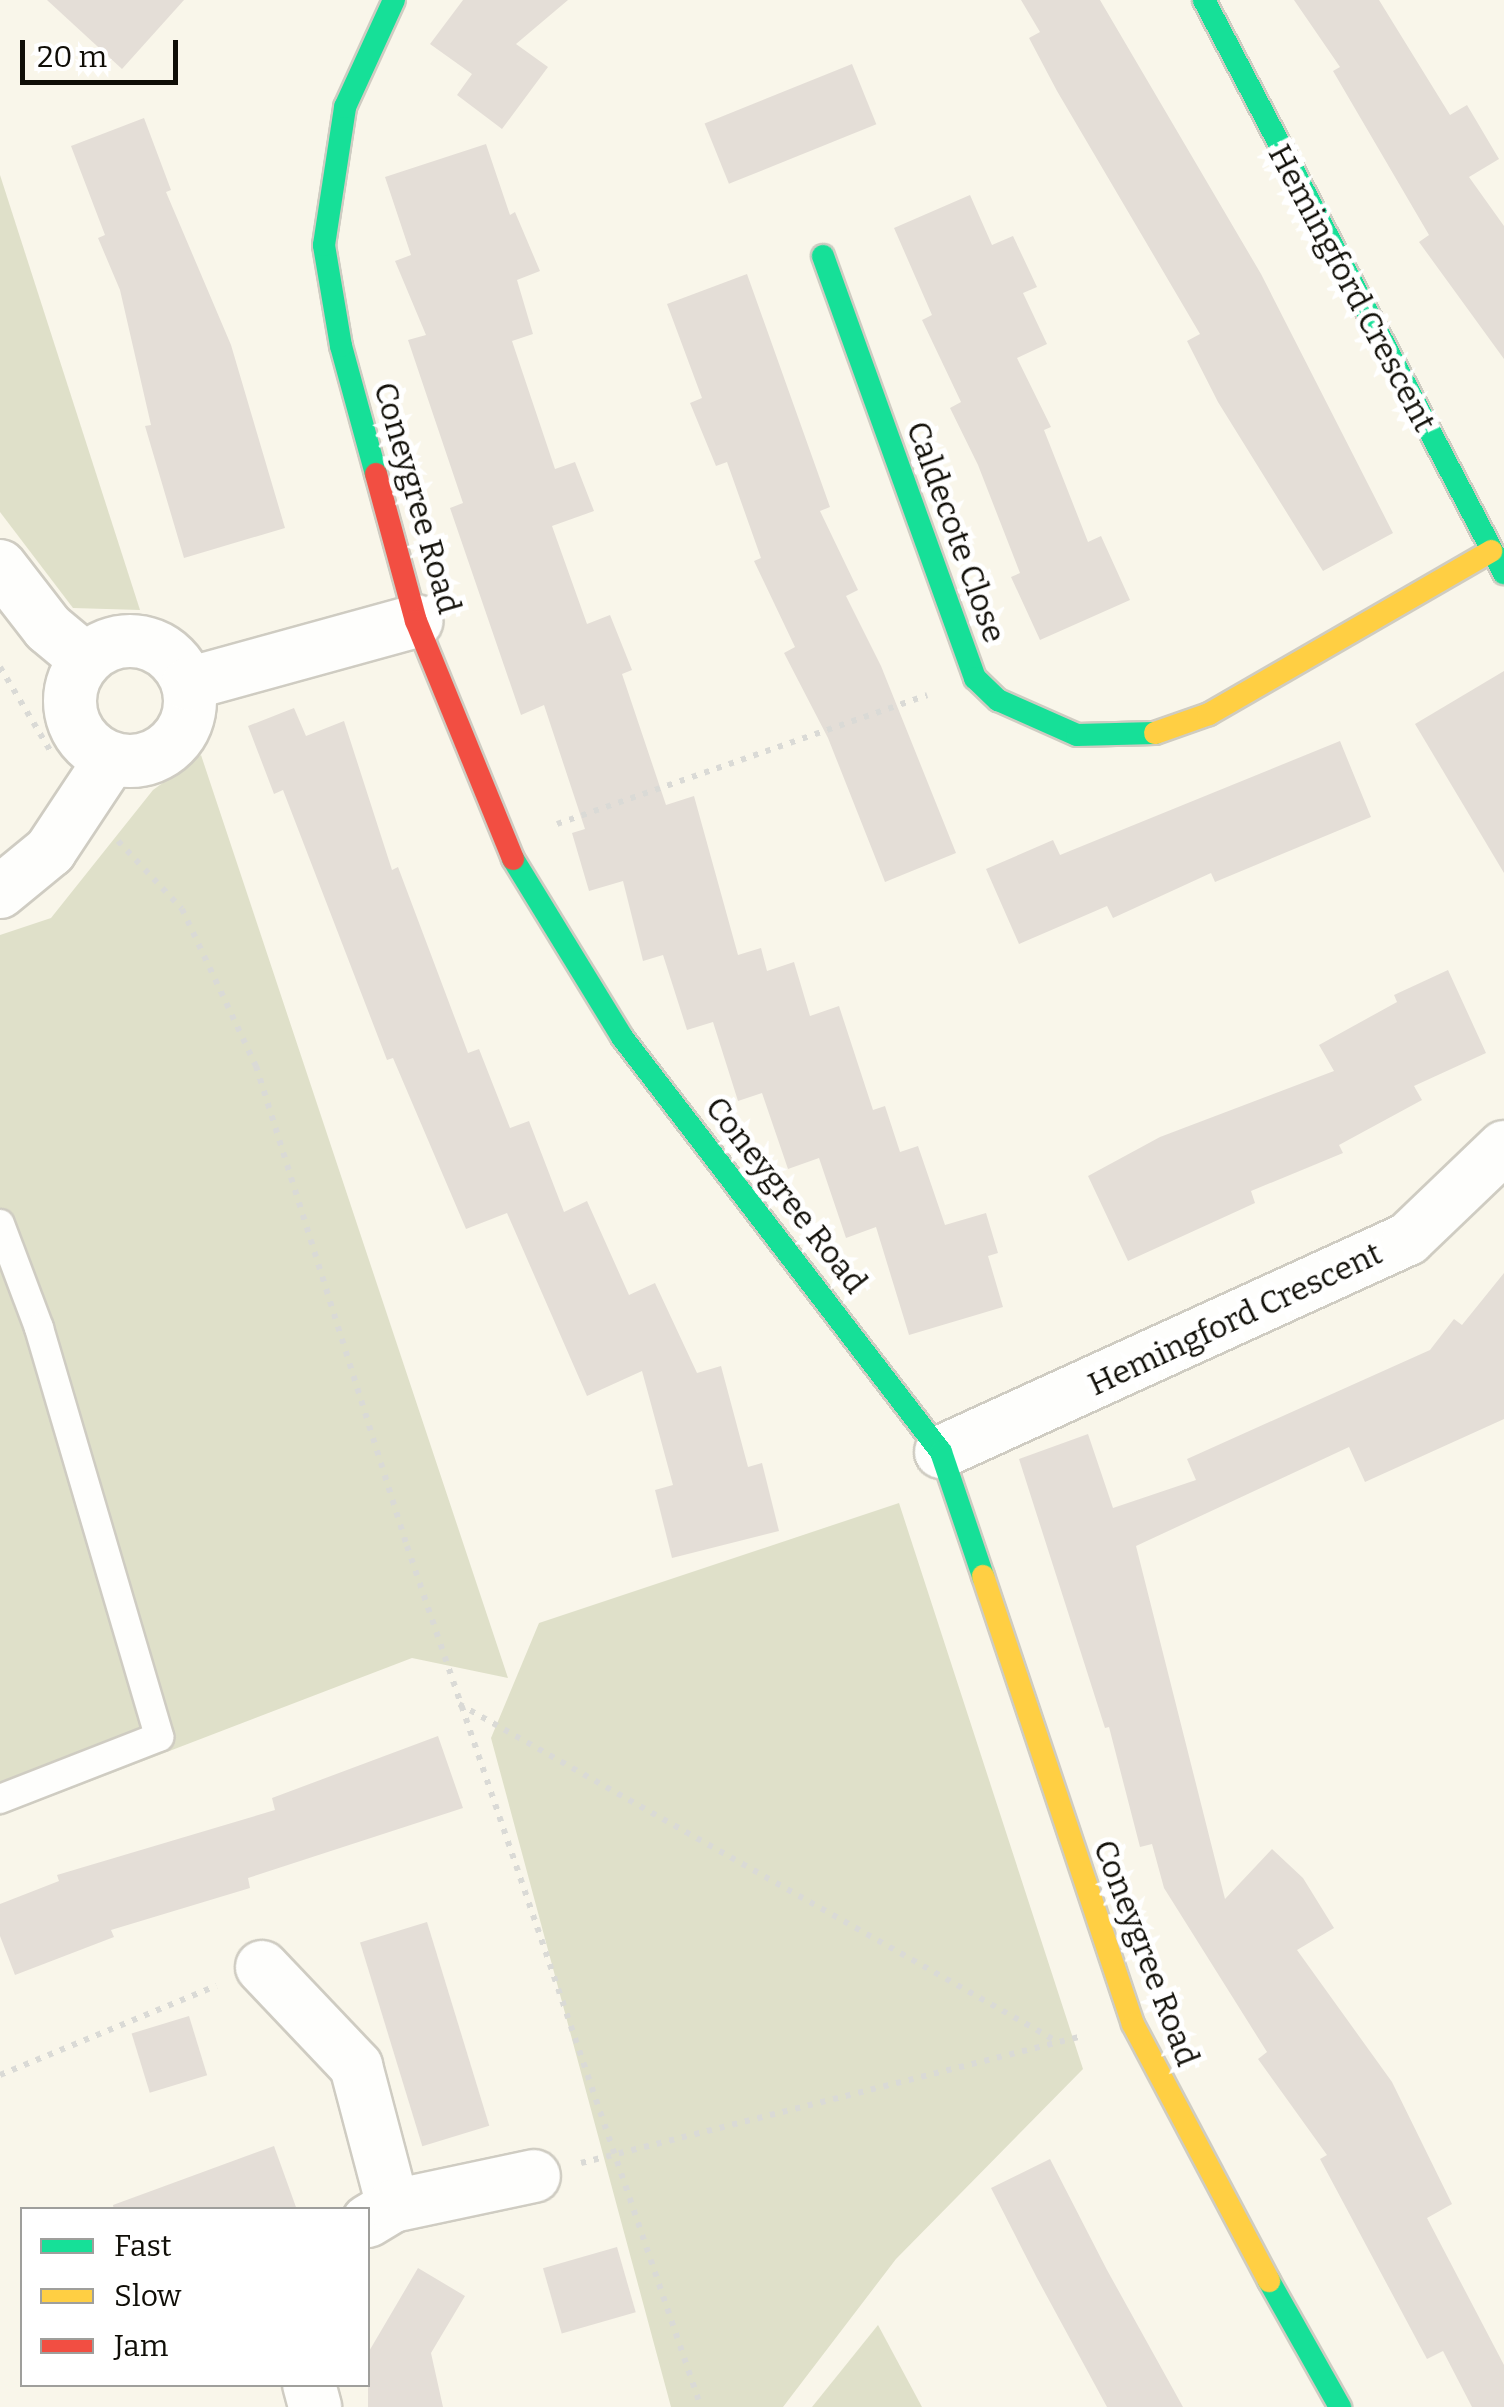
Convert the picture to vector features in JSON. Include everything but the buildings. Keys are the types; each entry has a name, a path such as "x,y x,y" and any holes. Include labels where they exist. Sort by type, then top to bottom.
{"street":[{"name":"Coneygree Road","path":"394,0 346,107 324,245 341,346 416,621 503,842 622,1037 942,1452 1133,2024 1166,2096 1340,2407"},
{"name":"Hemingford Crescent","path":"1204,0 1504,573"},
{"name":"Caldecote Close","path":"822,256 975,678 998,700 1077,735 1146,736 1209,714 1491,551"},
{"path":"9,580 84,658"},
{"path":"188,684 416,621"},
{"path":"111,643 151,644 164,651 188,684 187,721 167,752 111,759 92,748 71,718 70,689 84,658 111,643"},
{"path":"0,892 50,852 111,759"},
{"name":"Hemingford Crescent","path":"942,1452 1408,1240 1504,1148"},
{"path":"262,1967 356,2066 380,2213 534,2176"}],"lane":[{"path":"0,1224 39,1328 159,1737 0,1799"}],"path":[{"path":"0,667 82,804 182,909 256,1066 460,1704 700,2407"},
{"path":"503,842 975,678"},
{"path":"460,1704 1058,2042"},
{"path":"0,2076 262,1967"},
{"path":"612,2156 1133,2024"}],"green space":[{"path":"0,175 140,610 73,608 0,512"},
{"path":"201,755 508,1678 412,1658 0,1816 0,935 51,918 153,790"},
{"path":"899,1503 1083,2069 896,2259 783,2407 671,2407 491,1738 539,1623"},
{"path":"878,2325 922,2407 812,2407"}],"traffic: fast":[{"path":"376,474 341,346 324,245 345,107 394,0"},
{"path":"1204,0 1504,573"},
{"path":"823,256 975,678 998,700 1077,735 1155,733"},
{"path":"513,859 622,1037 941,1452 983,1576"},
{"path":"1269,2281 1340,2407"}],"traffic: slow":[{"path":"1155,733 1209,714 1491,551"},
{"path":"983,1576 1133,2024 1269,2281"}],"traffic: jam":[{"path":"376,474 416,621 513,859"}]}
